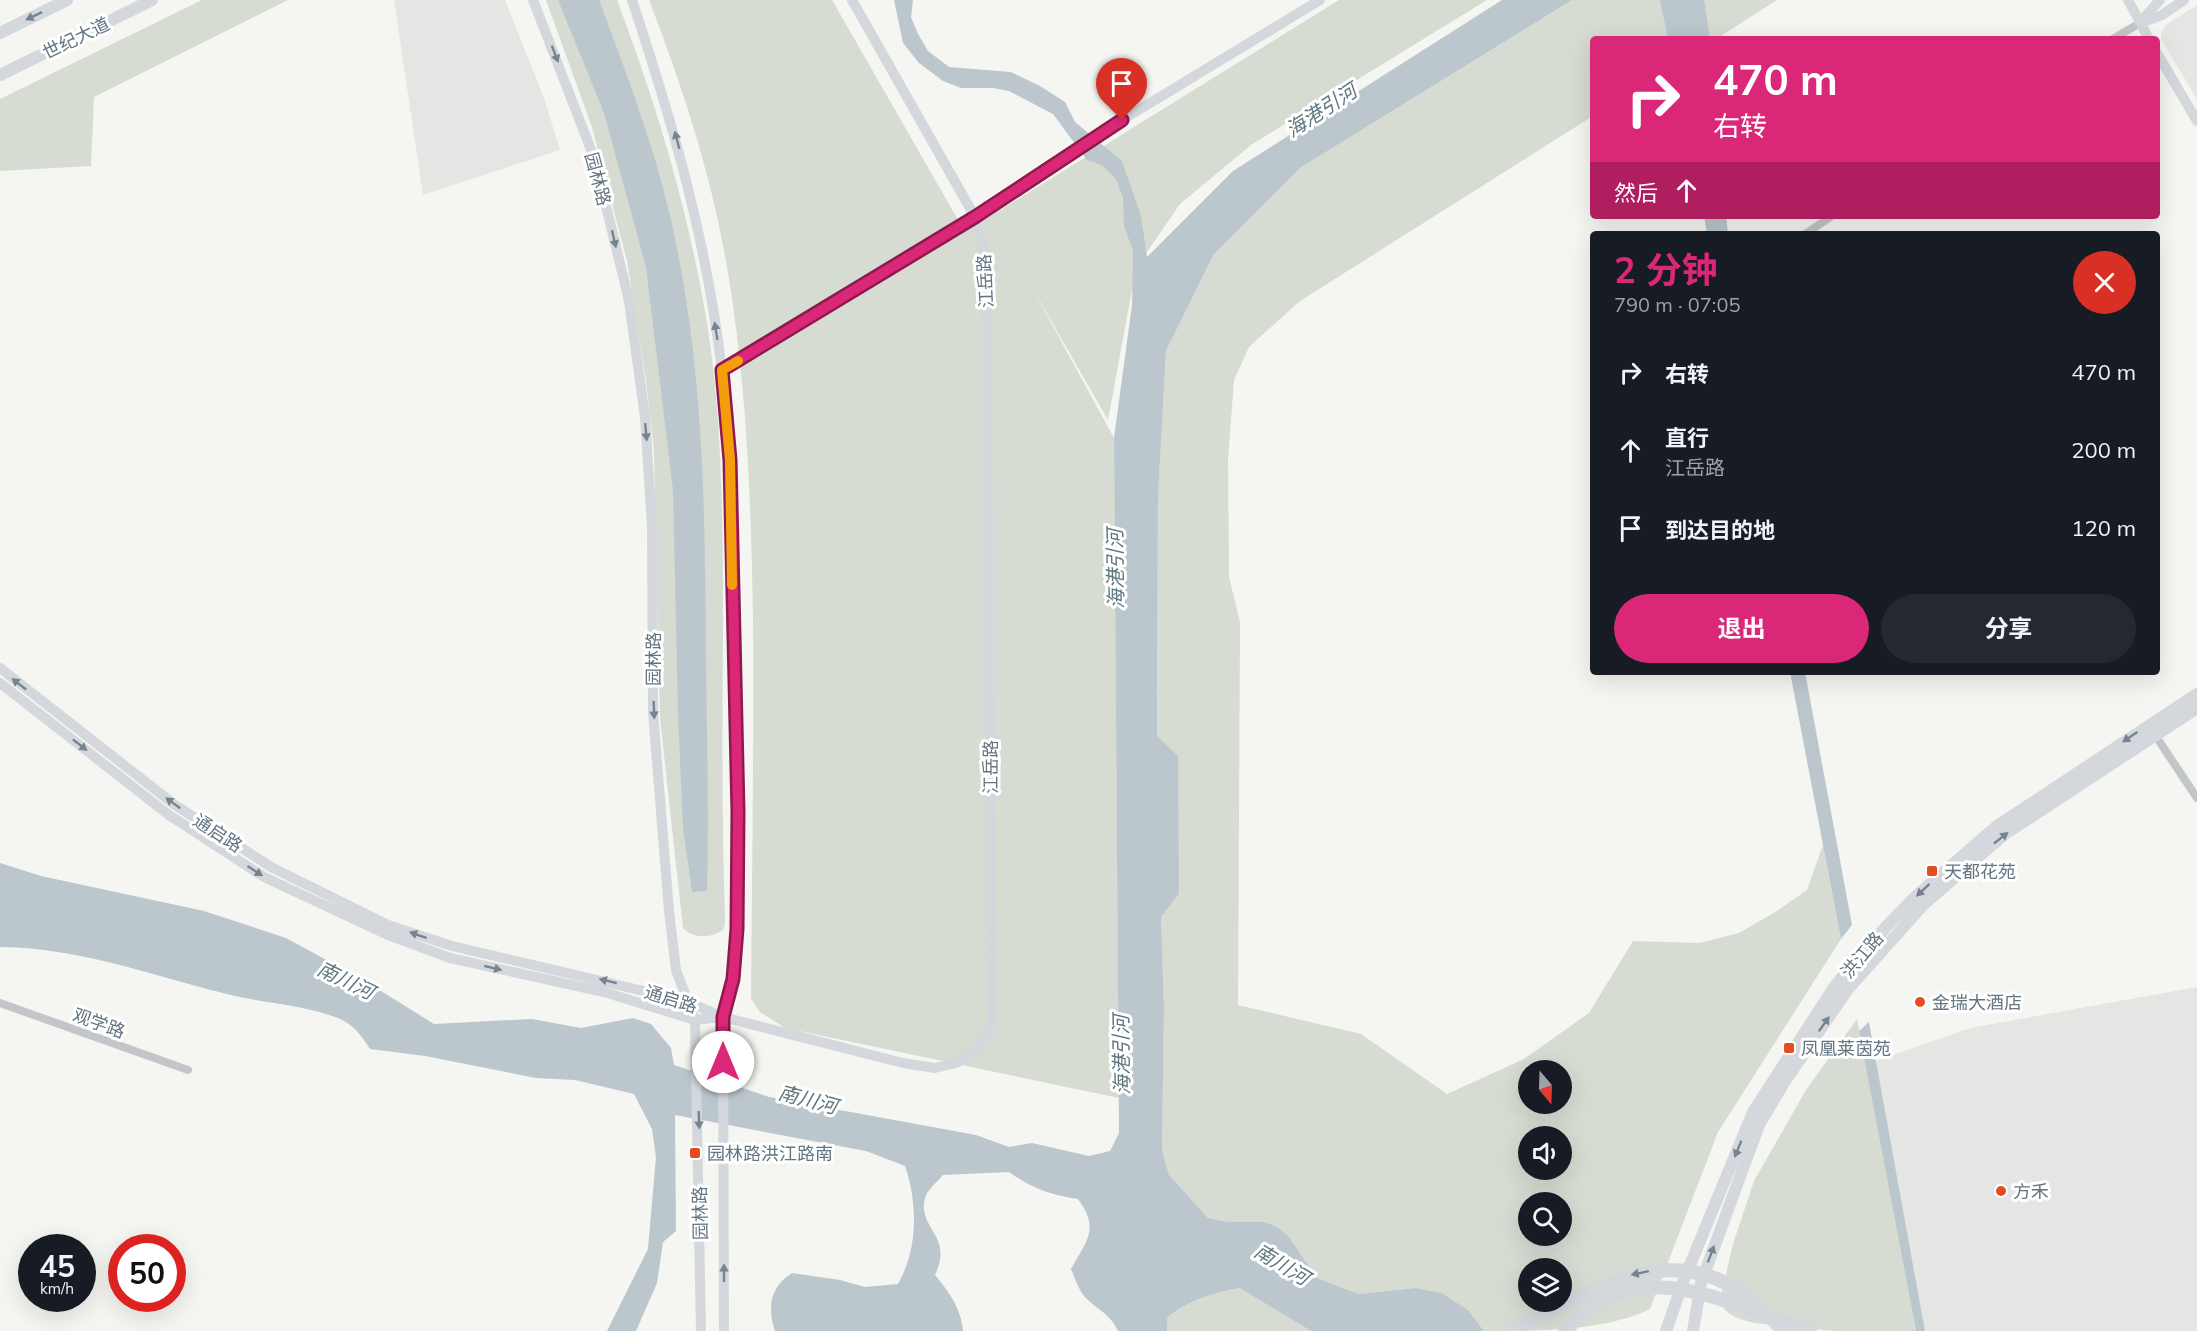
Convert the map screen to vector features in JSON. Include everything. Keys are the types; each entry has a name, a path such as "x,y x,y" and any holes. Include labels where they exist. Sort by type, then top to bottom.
{"highway":[{"path":"1511,1331 1611,1282 1634,1274 1672,1270 1710,1276 1736,1288 1760,1305 1783,1331"},
{"path":"1565,1331 1583,1313 1624,1291 1675,1287 1702,1292 1810,1331"}],"main road":[{"path":"0,33 67,0"},
{"name":"世纪大道","path":"0,75 152,0"},
{"name":"洪江路","path":"1693,1331 1701,1283 1759,1125 1785,1080 1848,989 1923,905 1990,846 2152,730 2197,694"},
{"name":"洪江路","path":"1666,1331 1683,1282 1753,1112 1835,986 1915,897 1997,826 2152,730 2197,708"}],"street":[{"name":"园林路","path":"533,0 595,160 629,301 645,417 650,477 653,712 669,911 676,970 695,1020 701,1331"},
{"name":"园林路","path":"632,0 671,119 696,212 722,370 730,460 738,812 737,929 733,979 723,1017 724,1331"},
{"name":"江岳路","path":"723,1017 903,1063 935,1068 956,1063 976,1049 992,1024 986,256 975,217 852,0"},
{"path":"722,370 975,217 1098,135 1320,0"},
{"path":"2128,0 2147,36"},
{"path":"2140,22 2160,0"},
{"path":"2118,36 2140,22 2162,15 2184,0"},
{"path":"2160,57 2197,122"},
{"path":"1810,231 1828,219"},
{"name":"通启路","path":"0,668 175,805 271,867 388,925 452,946 686,1001 723,1017"},
{"name":"通启路","path":"0,684 169,815 264,877 388,935 450,958 604,992 695,1020 723,1017"},
{"path":"2152,730 2197,798"},
{"name":"观学路","path":"0,1003 188,1070"}],"shaded area":[{"path":"202,0 288,0 94,97 91,166 0,171 0,99"},
{"path":"394,0 505,0 544,98 560,150 423,195"},
{"path":"546,0 617,0 647,84 673,169 703,299 718,415 723,561 722,777 725,920 724,928 720,932 709,936 698,936 683,928 660,718 654,451 646,381 627,261 592,127"},
{"path":"649,0 832,0 965,232 1339,0 1487,0 1251,145 1180,204 1136,268 1108,420 1030,284 1114,438 1119,1098 785,1028 760,1012 751,999 753,617 749,488 740,359 728,273 714,203 696,135"},
{"path":"1572,0 1777,0 1721,36 1590,36 1590,118 1300,301 1249,347 1234,380 1228,459 1229,577 1240,622 1238,1005 1361,1034 1447,1094 1518,1062 1518,1114 1572,1114 1572,1060 1522,1060 1589,1013 1633,941 1699,943 1739,933 1807,890 1823,845 1841,939 1718,1132 1650,1309 1613,1322 1592,1326 1526,1331 1484,1331 1469,1311 1414,1288 1359,1294 1317,1278 1289,1237 1264,1222 1229,1222 1208,1218 1169,1175 1162,1150 1164,1006 1161,917 1179,894 1157,736 1158,498 1166,351 1214,254 1300,168"},
{"path":"2197,5 2197,99 2161,39 2161,33 2167,24"},
{"path":"2197,987 2197,1331 1925,1331 1876,1061 1970,1028"},
{"path":"1857,1019 1916,1331 1834,1331 1754,1323 1738,1318 1725,1310 1720,1300 1733,1244 1754,1181 1806,1090"},
{"path":"1241,1288 1311,1331 1167,1331 1167,1318 1184,1306 1211,1295"}],"water":[{"path":"558,0 599,0 639,109 656,164 671,220 682,276 691,332 701,443 708,779 707,891 692,892 683,828 673,490 646,267 604,113"},
{"path":"894,0 913,0 911,17 918,34 928,51 949,67 1011,72 1040,86 1065,102 1075,122 1122,161 1141,216 1147,257 1233,171 1502,0 1572,0 1300,168 1214,254 1166,351 1158,498 1157,736 1178,756 1179,894 1161,917 1164,1006 1162,1150 1169,1175 1208,1218 1229,1222 1264,1222 1277,1227 1289,1237 1317,1278 1359,1294 1414,1288 1442,1293 1469,1311 1484,1331 1311,1331 1240,1288 1211,1295 1184,1306 1167,1318 1167,1331 1118,1331 1107,1316 1084,1296 1071,1269 1089,1234 1090,1227 1085,1209 1078,1199 1041,1190 1009,1172 943,1175 925,1198 926,1217 940,1250 940,1261 935,1275 954,1301 963,1331 775,1331 771,1314 772,1298 779,1285 792,1273 840,1280 865,1287 898,1284 909,1256 914,1226 912,1196 905,1166 866,1151 675,1115 676,1231 663,1242 657,1283 636,1331 607,1331 648,1249 656,1157 652,1129 634,1094 575,1080 536,1078 425,1056 370,1049 352,1027 343,1020 326,1014 235,996 61,952 0,947 0,863 41,876 204,911 286,938 365,981 434,1024 532,1019 581,1028 633,1018 651,1024 671,1048 674,1065 769,1097 976,1135 1009,1147 1032,1143 1089,1156 1110,1151 1119,1133 1114,438 1132,305 1133,251 1124,226 1123,198 1116,179 1102,165 1087,160 1053,114 1009,91 993,88 961,88 943,81 919,63 903,43"},
{"path":"1660,0 1704,0 1710,36 1667,36"},
{"path":"1704,219 1726,219 1728,231 1706,231"},
{"path":"1791,675 1806,675 1852,925 1841,939"},
{"path":"1869,1022 1925,1331 1916,1331 1859,1031"}],"slow traffic":[{"path":"732,585 730,460 722,370 738,361"}],"place":[{"name":"天都花苑","path":"1932,871"},
{"name":"金瑞大酒店","path":"1920,1002"},
{"name":"凤凰莱茵苑","path":"1789,1048"},
{"name":"园林路洪江路南","path":"695,1153"},
{"name":"方禾","path":"2001,1191"}],"route":[{"path":"723,1062 723,1017 733,979 737,929 738,812 730,460 722,370 975,217 1122,120"}],"water label":[{"name":"海港引河","path":"1321,110"},
{"name":"海港引河","path":"1115,569"},
{"name":"南川河","path":"346,980"},
{"name":"海港引河","path":"1121,1055"},
{"name":"南川河","path":"808,1099"},
{"name":"南川河","path":"1282,1264"}]}
